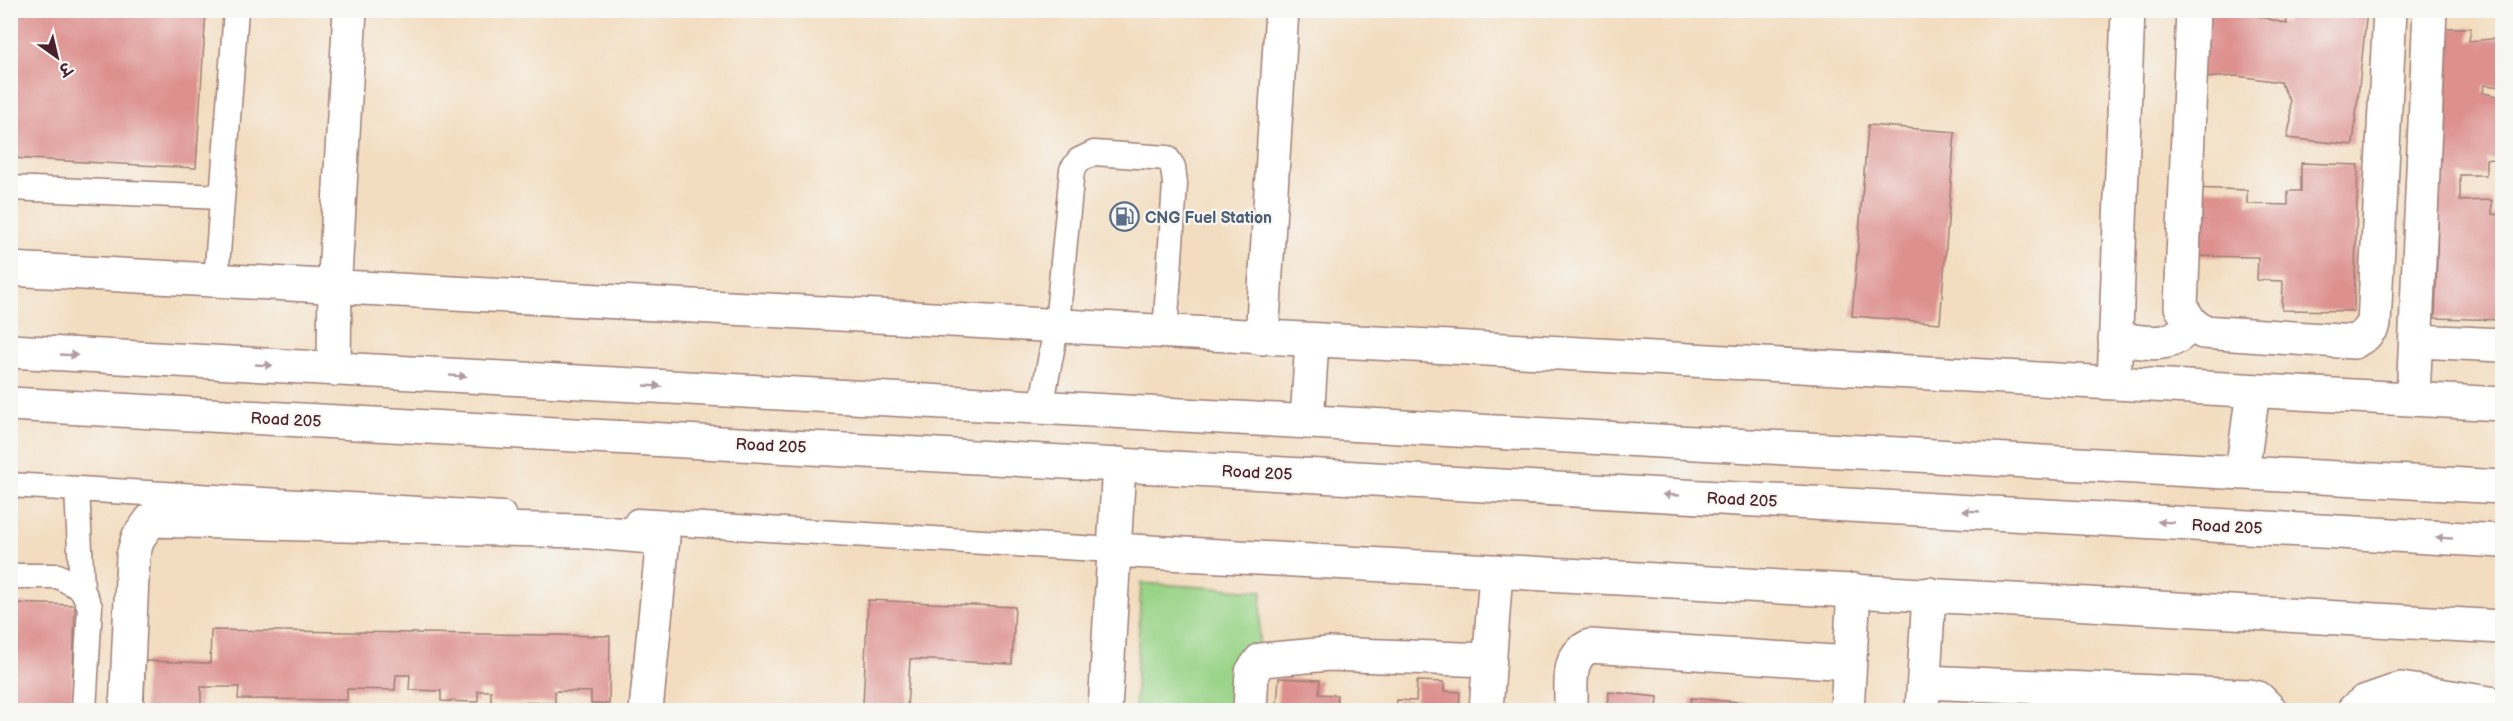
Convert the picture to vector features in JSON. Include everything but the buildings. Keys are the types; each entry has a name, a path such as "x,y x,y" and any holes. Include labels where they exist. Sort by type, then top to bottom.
{"street":[{"path":"334,369 334,288 350,10"},
{"path":"1262,338 1282,10"},
{"path":"2114,383 2128,10"},
{"path":"2193,10 2181,307 2191,323 2204,332 2354,342 2365,335 2374,324 2390,10"},
{"path":"2413,399 2430,10"},
{"path":"10,269 2502,404"},
{"path":"2115,339 2170,342 2181,337 2191,323"},
{"path":"1307,422 1312,340"},
{"path":"2417,341 2502,345"},
{"path":"10,351 2502,487"},
{"path":"2242,473 2253,391"},
{"name":"Road 205","path":"10,404 2502,541"},
{"path":"1105,711 1119,464"},
{"path":"126,711 133,556 138,537 151,520 580,524 663,538 646,711"},
{"path":"1114,550 2502,627"},
{"path":"1486,711 1496,571"},
{"path":"1847,711 1854,590"},
{"path":"1929,594 1924,696 2247,696 2258,698 2270,711"},
{"path":"1571,711 1573,660 1578,651 1590,646 1849,663"},
{"path":"1250,711 1252,672 1261,660 1329,654 1488,660"},
{"path":"2354,711 2364,702 2401,689 2502,705"}],"lane":[{"path":"216,281 236,10"},
{"path":"1041,407 1057,324 1072,170 1079,160 1094,153 1167,158 1173,167 1175,184 1166,333"},
{"path":"10,188 222,197"},
{"path":"10,485 580,524 1114,550"},
{"path":"77,489 82,589 90,607 84,711"},
{"path":"10,576 58,576 82,589"}],"green space":[{"path":"1141,583 1262,591 1255,710 1135,710"}],"place":[{"name":"CNG Fuel Station","path":"1124,217"}]}
